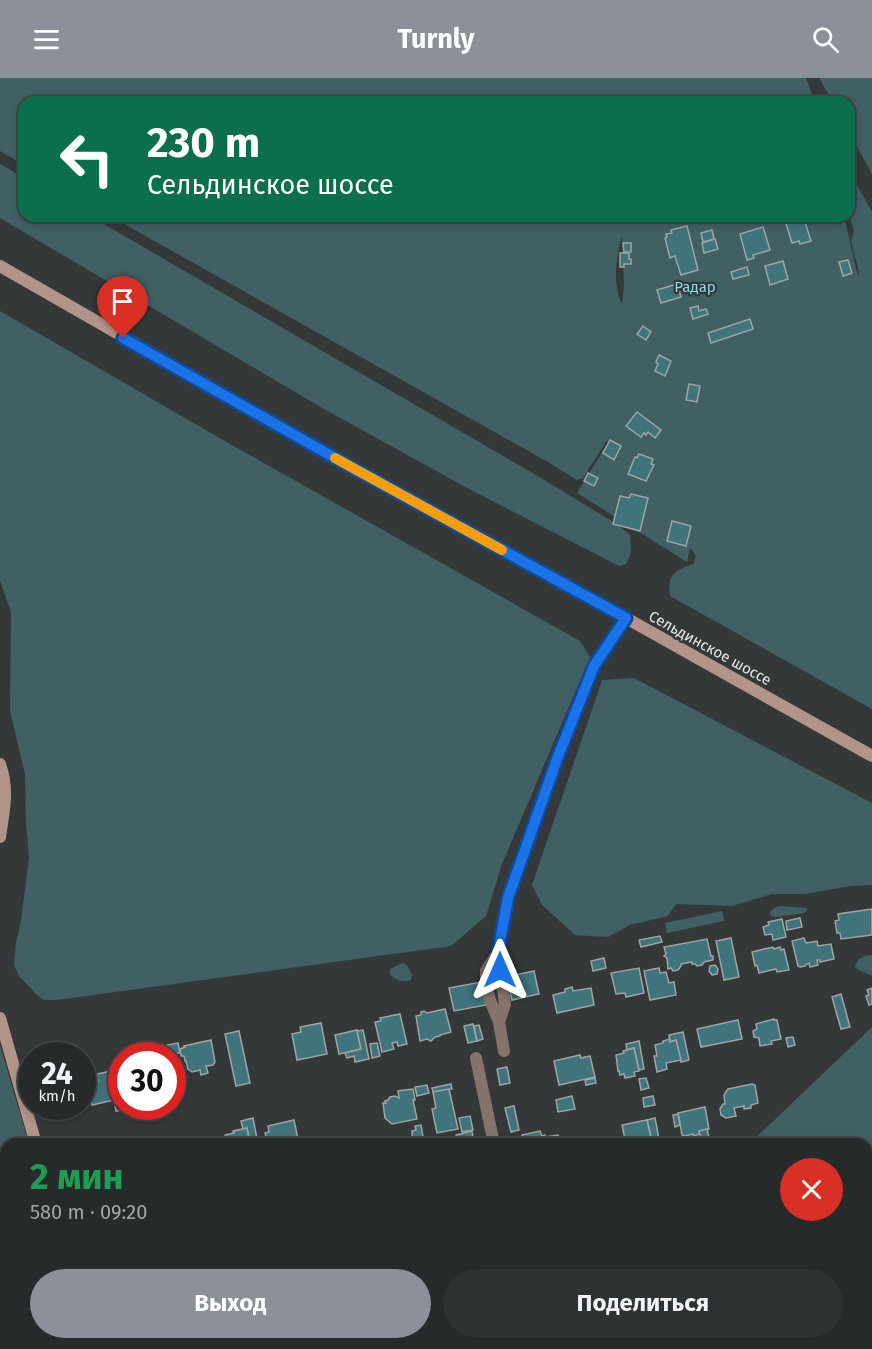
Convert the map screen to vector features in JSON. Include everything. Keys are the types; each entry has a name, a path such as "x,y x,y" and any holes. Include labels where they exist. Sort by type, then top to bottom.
{"main road":[{"name":"Сельдинское шоссе","path":"0,266 351,467 872,756"},
{"path":"0,764 5,780 6,798 0,837"},
{"path":"0,1018 34,1138"}],"street":[{"path":"504,1051 499,1022 486,985 486,971 498,952 508,898 557,759 594,666 626,618"},
{"path":"476,1058 493,1138"}],"green space":[{"path":"0,78 806,78 813,96 18,96 18,162 0,151"},
{"path":"819,78 872,78 872,174 855,143 855,96 830,96"},
{"path":"0,164 18,174 18,222 100,222 615,523 630,535 631,553 626,564 619,566 469,489 324,409 0,218"},
{"name":"Радар","path":"855,185 872,212 872,709 670,596 671,578 677,571 693,564 696,556 690,548 687,562 577,493 609,441 606,442 583,478 577,480 121,222 845,222 858,276 851,241 854,231 851,222 855,222","holes":["622,237 624,285 622,304 617,288 616,271"]},
{"path":"0,311 223,440 580,641 590,657 502,864 486,916 451,946 57,1000 44,1000 19,976 14,965 29,858 25,774 10,711 11,612 0,581"},
{"path":"634,678 872,803 872,885 850,886 805,894 772,894 732,906 676,904 668,916 630,925 608,937 575,935 542,905 532,885 602,680"},
{"path":"780,906 806,908 807,910 804,913 771,916 770,912"},
{"path":"722,911 724,921 667,933 665,923"},
{"path":"872,955 872,976 855,968 860,958"},
{"path":"402,963 406,964 412,974 411,980 400,981 390,975 390,969"},
{"path":"872,1027 872,1138 755,1138"},
{"path":"0,1045 18,1106 18,1120 22,1120 27,1138 0,1138"}],"building":[{"path":"786,222 805,222 811,241 800,244 799,241 792,243"},
{"path":"687,226 698,270 681,275 675,256 670,258 665,238 666,234 672,233 671,230"},
{"path":"763,227 770,250 753,255 754,258 747,260 740,234"},
{"path":"712,230 714,239 703,242 701,233"},
{"path":"715,239 718,249 704,253 702,243"},
{"path":"623,243 631,243 631,252 624,252"},
{"path":"620,253 629,253 631,264 624,264 624,267 620,267"},
{"path":"848,260 852,273 843,276 839,262"},
{"path":"783,261 788,279 770,285 765,266"},
{"path":"747,267 749,275 733,279 731,272"},
{"path":"677,284 681,297 661,303 657,290"},
{"path":"698,306 699,311 706,309 708,314 693,319 690,308"},
{"path":"750,319 753,329 711,343 708,333"},
{"path":"643,326 651,332 646,340 637,334"},
{"path":"659,355 671,361 665,376 655,371"},
{"path":"689,384 700,386 697,402 686,400"},
{"path":"637,412 661,430 655,438 648,432 641,437 626,426"},
{"path":"610,440 621,446 614,460 603,453"},
{"path":"639,454 653,459 651,464 654,465 646,481 628,474 635,457 637,458"},
{"path":"588,473 598,478 594,486 584,481"},
{"path":"631,494 648,498 640,531 613,524 620,496 629,498"},
{"path":"672,521 691,526 686,546 667,541"},
{"path":"872,909 872,935 841,939 840,933 837,933 835,921 839,920 838,914"},
{"path":"800,918 802,927 787,930 786,921"},
{"path":"782,919 786,937 773,940 772,934 765,935 763,927 769,925 768,922"},
{"path":"660,936 662,942 641,947 639,940"},
{"path":"731,938 739,977 724,980 716,941"},
{"path":"804,938 806,943 817,941 818,946 831,944 834,959 820,962 817,960 818,965 810,967 809,963 805,966 798,966 792,941"},
{"path":"707,939 713,960 697,966 692,962 681,964 678,970 673,971 671,968 668,969 664,947"},
{"path":"773,947 784,949 789,970 777,972 776,969 759,973 752,952"},
{"path":"604,958 606,968 593,971 591,961"},
{"path":"715,965 718,969 717,974 712,975 709,971 710,966"},
{"path":"639,968 644,993 626,997 625,993 616,994 611,973"},
{"path":"659,968 660,973 666,972 669,983 674,982 676,995 650,1000 644,971"},
{"path":"534,971 539,994 512,1000 507,977"},
{"path":"481,982 486,1005 454,1011 449,988"},
{"path":"572,987 573,991 591,988 594,1005 557,1013 553,995 565,992 565,989"},
{"path":"872,988 872,1004 869,1005 867,990"},
{"path":"841,994 850,1027 841,1029 832,997"},
{"path":"445,1009 451,1032 435,1037 431,1041 427,1039 420,1041 416,1016 421,1015 424,1011 427,1013"},
{"path":"400,1014 407,1044 398,1046 397,1042 392,1043 394,1049 382,1052 375,1022 381,1021 380,1018"},
{"path":"738,1020 742,1039 701,1047 697,1029"},
{"path":"777,1020 781,1039 771,1041 772,1044 760,1046 759,1038 754,1037 753,1031 757,1029 756,1024"},
{"path":"321,1023 327,1054 297,1060 292,1034 301,1032 300,1027"},
{"path":"473,1024 477,1041 468,1043 464,1026"},
{"path":"479,1025 483,1039 477,1041 474,1026"},
{"path":"357,1030 361,1049 339,1054 335,1035"},
{"path":"363,1030 369,1059 355,1062 354,1056 347,1058 345,1053 361,1049 357,1031"},
{"path":"239,1031 250,1083 236,1086 225,1034"},
{"path":"683,1032 689,1060 681,1062 676,1040 670,1042 669,1035"},
{"path":"793,1037 795,1045 788,1047 786,1038"},
{"path":"670,1039 670,1042 676,1040 681,1060 666,1063 667,1069 657,1072 654,1056 657,1056 655,1045"},
{"path":"211,1040 215,1062 213,1065 206,1066 208,1073 201,1075 200,1070 192,1072 188,1069 186,1046"},
{"path":"639,1041 644,1069 639,1070 634,1048 627,1050 626,1044"},
{"path":"377,1043 380,1056 372,1058 370,1044"},
{"path":"634,1048 639,1071 634,1072 635,1076 625,1078 624,1074 620,1075 618,1071 616,1055"},
{"path":"580,1055 581,1058 590,1056 595,1077 559,1085 554,1061"},
{"path":"507,1067 510,1083 500,1085 497,1069"},
{"path":"108,1072 108,1101 96,1104 96,1082 98,1082 97,1074"},
{"path":"595,1078 596,1083 586,1085 585,1080"},
{"path":"646,1078 649,1088 641,1090 639,1079"},
{"path":"451,1084 452,1089 433,1092 432,1088"},
{"path":"427,1085 429,1093 417,1096 415,1087"},
{"path":"755,1085 758,1103 751,1105 751,1108 744,1109 744,1106 734,1108 736,1116 726,1118 721,1115 720,1109 725,1104 724,1095 728,1089"},
{"path":"413,1089 417,1119 392,1124 385,1118 383,1103 386,1103 385,1101 390,1097 399,1098 398,1091"},
{"path":"449,1089 458,1129 437,1133 432,1109 436,1108 433,1092"},
{"path":"572,1096 575,1109 558,1112 556,1100"},
{"path":"653,1096 655,1105 644,1107 643,1098"},
{"path":"514,1106 519,1130 511,1132 505,1108"},
{"path":"705,1107 709,1129 699,1131 700,1134 693,1136 693,1134 682,1135 678,1113"},
{"path":"678,1114 680,1125 675,1127 673,1115"},
{"path":"470,1116 473,1130 462,1132 459,1118"},
{"path":"253,1118 257,1138 249,1138 247,1128 243,1129 241,1121"},
{"path":"655,1118 659,1138 651,1138 647,1120"},
{"path":"294,1120 298,1138 266,1138 265,1133 269,1132 268,1126"},
{"path":"647,1120 651,1138 625,1138 622,1125"},
{"path":"421,1125 423,1137 412,1138 412,1131 416,1130 415,1126"},
{"path":"247,1128 249,1138 226,1138 225,1135 234,1133 233,1131"},
{"path":"707,1129 709,1137 701,1138 699,1131"},
{"path":"472,1131 473,1138 456,1138 456,1135"},
{"path":"540,1131 542,1136 558,1135 559,1138 523,1138 522,1135"}],"slow traffic":[{"path":"335,458 502,550"}],"route":[{"path":"123,338 351,467 626,618 594,666 557,759 508,898 498,952 500,970"}]}
